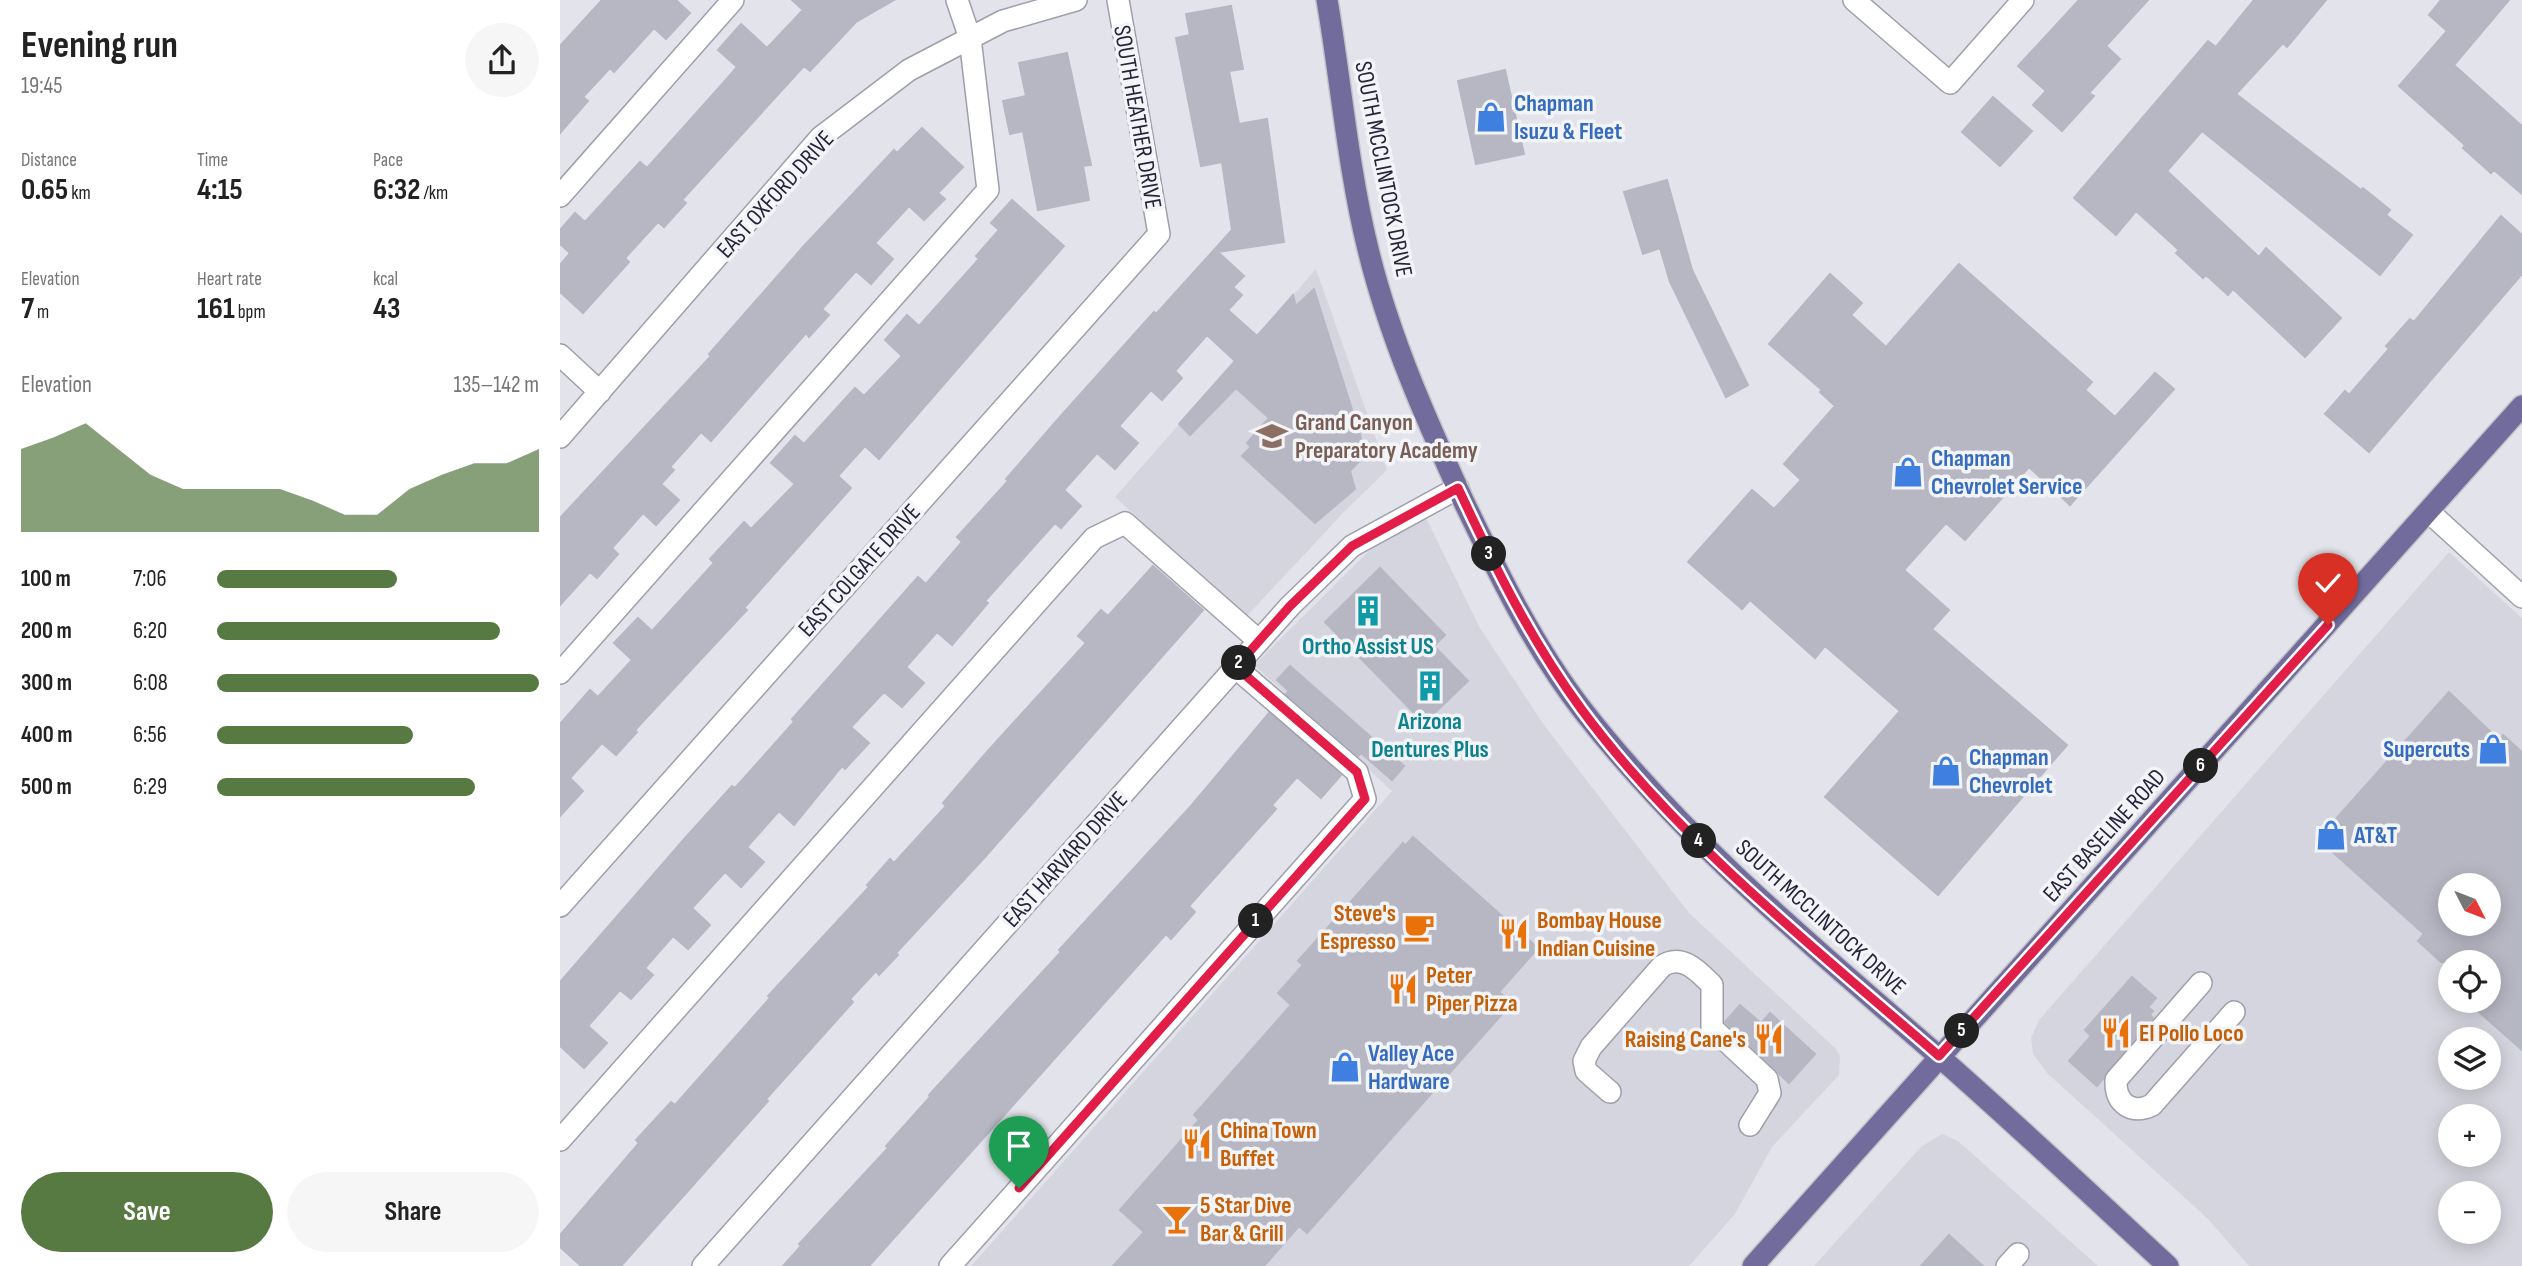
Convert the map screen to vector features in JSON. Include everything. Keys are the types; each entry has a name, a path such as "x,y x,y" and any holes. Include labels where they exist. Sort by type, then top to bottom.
{"main road":[{"name":"SOUTH MCCLINTOCK DRIVE","path":"1327,0 1367,248 1385,308 1420,406 1495,567 1532,635 1583,711 1635,774 1708,852 1939,1056 2168,1266"},
{"name":"EAST BASELINE ROAD","path":"1753,1266 2522,406"}],"street":[{"path":"560,196 733,0"},
{"path":"560,673 988,190 970,38 957,0"},
{"name":"EAST OXFORD DRIVE","path":"560,437 821,138 909,71 1003,21 1076,0"},
{"name":"SOUTH HEATHER DRIVE","path":"1118,0 1159,234"},
{"path":"1854,0 1950,83 2023,0"},
{"name":"EAST COLGATE DRIVE","path":"560,906 1159,234"},
{"path":"560,355 600,392"},
{"name":"EAST HARVARD DRIVE","path":"703,1266 1290,606 1352,546 1458,488"},
{"path":"2429,512 2522,597"},
{"path":"560,1139 1094,538 1125,523 1259,641"},
{"path":"950,1266 1365,799 1357,772 1236,667"},
{"path":"1610,1092 1586,1071 1584,1060 1591,1047 1662,966 1671,960 1685,962 1712,985 1712,1028 1766,1079 1770,1093 1750,1125"},
{"path":"2201,983 2116,1080 2116,1089 2125,1104 2133,1110 2142,1110 2152,1105 2234,1012"}],"shaded area":[{"name":"Grand Canyon Preparatory Academy","path":"1316,269 1387,470 1246,617 1115,497"},
{"path":"1424,514 1480,628 1544,725 1689,913 1836,1049 1840,1056 1839,1075 1772,1147 1735,1214 1689,1266 971,1266 1392,791 1254,665 1372,548"},
{"path":"2449,552 2522,618 2522,1266 2249,1266 2207,1218 2047,1073 2033,1054 2031,1038 2039,1020"},
{"path":"1942,1134 1958,1141 2098,1266 1814,1266 1921,1147"}],"building":[{"path":"602,0 676,0 690,13 666,39 654,28 614,72 610,68 583,97 588,101 560,133 560,46"},
{"path":"792,0 894,0 856,22 810,71 804,66 682,200 686,203 664,227 658,222 625,258 629,262 583,313 560,292 560,265 570,253 560,244 560,230 575,213 585,222 640,162 647,168 724,82 737,67 718,50 741,24 767,48 803,10"},
{"path":"2079,0 2148,0 2106,46 2120,59 2089,93 2094,96 2062,131 2033,105 2046,91 2018,66"},
{"path":"2254,0 2326,0 2287,47 2283,43 2236,94 2361,190 2363,188 2390,210 2386,215 2412,235 2380,275 2202,131 2167,171 2259,257 2266,248 2341,318 2305,357 2233,289 2228,295 2206,275 2203,278 2176,253 2179,250 2136,211 2116,235 2074,198 2208,41 2216,47"},
{"path":"2441,0 2509,0 2454,65 2522,126 2522,194 2494,170 2491,173 2463,148 2465,145 2399,86 2447,31 2429,15"},
{"path":"1231,6 1243,69 1229,71 1239,124 1267,119 1284,242 1218,252 1244,276 1233,287 1242,295 1228,310 1257,336 1293,295 1296,306 1314,289 1366,454 1350,471 1355,489 1315,523 1242,456 1251,447 1247,443 1269,418 1236,388 1190,435 1179,424 1235,361 1207,335 1175,371 1182,378 1162,400 1151,390 1119,426 1138,443 1115,469 1097,453 1064,490 1081,506 1061,528 1055,523 985,601 988,603 952,645 937,632 906,667 924,683 902,707 884,692 851,727 869,743 845,769 842,766 794,825 779,811 747,847 764,862 741,887 725,872 692,908 710,925 688,949 673,936 645,968 653,975 631,999 620,990 588,1026 607,1043 584,1068 560,1046 560,982 686,837 732,786 735,788 794,722 792,719 918,577 926,584 962,542 957,537 1008,481 1006,479 1154,312 1156,314 1232,230 1222,162 1201,166 1176,38 1190,35 1186,14"},
{"path":"1067,53 1091,165 1083,166 1089,200 1038,210 1023,131 1010,134 1003,101 1026,96 1019,63"},
{"name":"Chapman Isuzu & Fleet","path":"1505,70 1524,154 1476,164 1458,81"},
{"path":"1993,97 2032,131 2000,166 1962,132"},
{"path":"922,128 963,167 938,193 945,199 924,220 909,206 875,243 893,259 871,284 856,271 822,309 829,315 809,337 806,333 711,441 701,432 670,467 674,470 661,484 679,500 656,525 643,513 612,548 618,554 597,578 590,572 560,605 560,518 711,356 709,354 803,247 894,150 897,153"},
{"path":"1667,180 1692,270 1748,385 1726,397 1670,282 1660,248 1643,254 1624,192"},
{"path":"1012,200 1064,246 879,459 865,446 838,476 851,488 744,608 747,610 635,730 637,732 616,755 602,743 570,778 583,791 560,816 560,724 590,690 598,697 632,660 614,643 638,618 652,631 714,563 710,559 744,522 751,529 795,484 771,463 795,436 804,444 855,388 864,396 902,356 885,340 907,315 919,326 979,259 976,256 999,230 991,223"},
{"path":"2501,216 2522,235 2522,274 2369,452 2325,414 2345,391 2349,395 2389,349 2386,346 2410,319 2414,322"},
{"name":"Chapman Chevrolet Service","path":"1959,264 2092,382 2085,390 2115,417 2155,373 2174,389 2070,505 2029,467 1965,540 1946,523 1904,570 1949,610 1932,629 2067,745 1938,895 1825,797 1900,711 1825,646 1815,658 1750,600 1742,609 1688,562 1752,490 1774,509 1801,480 1784,464 1835,406 1820,392 1822,390 1769,344 1830,274 1862,303 1851,315 1886,347"},
{"path":"1153,566 1203,610 985,857 896,953 898,955 879,975 876,971 850,999 853,1002 621,1266 581,1266 560,1247 560,1235 639,1143 636,1140 671,1102 675,1105 770,998 768,996 869,887 867,885 890,859 894,863 946,806 943,803 1086,643 1078,636 1101,610 1108,616"},
{"path":"1380,568 1445,635 1434,646 1468,681 1424,723 1325,622"},
{"path":"1290,666 1404,766 1392,780 1361,753 1358,756 1286,694 1289,691 1277,680"},
{"path":"2449,692 2499,740 2503,735 2522,752 2522,1050 2501,1031 2501,1027 2496,1027 2480,1013 2501,1013 2501,950 2438,950 2438,959 2418,941 2424,934 2318,839"},
{"path":"1269,713 1341,775 1321,798 1297,777 1272,805 1276,809 1189,906 1195,912 1171,939 1166,934 869,1266 783,1266 801,1246 799,1244 888,1148 886,1146 929,1095 1191,806"},
{"path":"1413,837 1538,948 1499,992 1512,1003 1307,1233 1299,1226 1264,1266 1113,1266 1144,1232 1120,1210 1199,1120 1194,1115 1291,1005 1278,993 1303,965 1298,961 1403,843 1406,845"},
{"name":"El Pollo Loco","path":"2132,977 2156,998 2148,1007 2153,1011 2150,1014 2153,1018 2097,1086 2069,1061 2091,1036 2085,1030"},
{"name":"Raising Cane's","path":"1740,1005 1761,1023 1770,1013 1815,1054 1789,1083 1725,1022"},
{"path":"1949,1235 1983,1266 1921,1266"}],"place":[{"name":"Chapman Isuzu & Fleet","path":"1491,117"},
{"name":"Grand Canyon Preparatory Academy","path":"1272,436"},
{"name":"Chapman Chevrolet Service","path":"1908,472"},
{"name":"Ortho Assist US","path":"1368,611"},
{"name":"Arizona Dentures Plus","path":"1430,686"},
{"name":"Supercuts","path":"2493,749"},
{"name":"Chapman Chevrolet","path":"1946,771"},
{"name":"AT&T","path":"2331,835"},
{"name":"Steve's Espresso","path":"1419,927"},
{"name":"Bombay House Indian Cuisine","path":"1514,934"},
{"name":"Peter Piper Pizza","path":"1403,989"},
{"name":"El Pollo Loco","path":"2116,1033"},
{"name":"Raising Cane's","path":"1769,1039"},
{"name":"Valley Ace Hardware","path":"1345,1067"},
{"name":"China Town Buffet","path":"1197,1144"},
{"name":"5 Star Dive Bar & Grill","path":"1177,1219"}],"route":[{"path":"1019,1188 1365,799 1357,772 1236,667 1290,606 1352,546 1458,488 1495,567 1532,635 1583,711 1635,774 1708,852 1939,1056 2328,625"}]}
